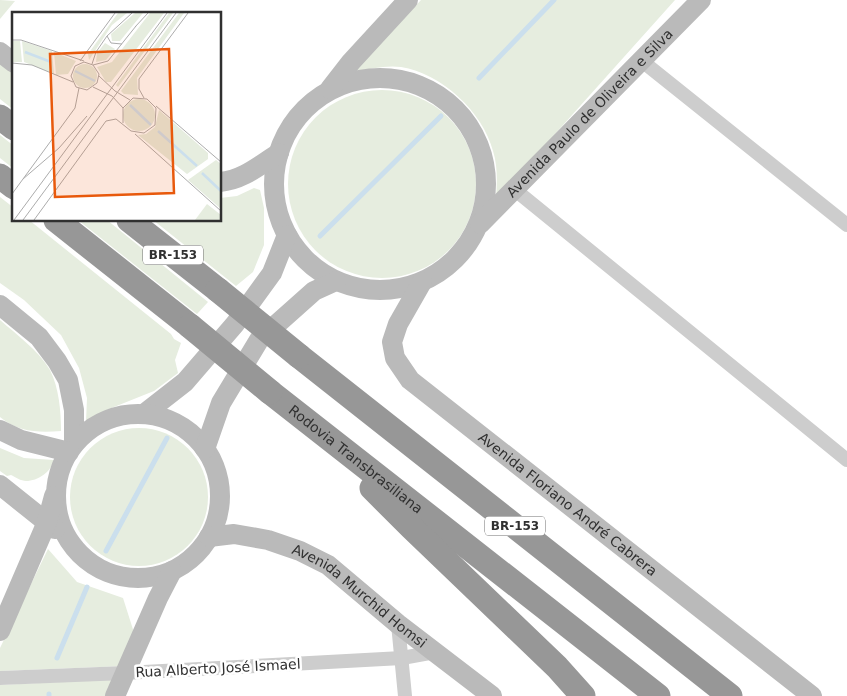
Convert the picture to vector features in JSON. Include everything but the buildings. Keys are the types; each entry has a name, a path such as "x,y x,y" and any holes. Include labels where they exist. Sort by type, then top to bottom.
{"highway":[{"path":"0,117 12,126"},
{"path":"0,176 12,185"},
{"name":"Rodovia Transbrasiliana","path":"57,221 270,392 658,696"},
{"name":"BR-153","path":"130,221 730,696"},
{"path":"358,460 360,476 558,667 583,696"}],"main road":[{"path":"329,90 351,62 408,0"},
{"name":"Avenida Paulo de Oliveira e Silva","path":"478,225 701,0"},
{"path":"0,52 12,61"},
{"path":"376,77 409,81 439,94 463,117 472,130 484,161 486,194 483,210 471,240 461,253 443,270 422,282 405,288 388,290 370,290 353,287 321,273 296,249 287,235 280,219 274,186 275,169 279,153 285,137 303,110 329,90 344,83 376,77"},
{"path":"221,182 248,174 279,153"},
{"path":"144,414 185,382 235,324 272,274 287,235"},
{"path":"205,449 221,403 259,340 314,291 336,281"},
{"name":"Avenida Floriano André Cabrera","path":"422,282 398,324 392,342 395,358 410,380 812,696"},
{"path":"0,306 39,337 58,361 68,380 74,410 72,448"},
{"path":"0,631 47,522 61,467 72,448 94,427 118,416 144,414 158,417 185,429 205,449 216,473 219,486 218,512 209,537 199,551 186,562 172,571 147,578 121,576 109,573 86,560 70,541 59,517 56,501 57,484"},
{"path":"0,430 21,440 72,448"},
{"path":"0,485 70,541"},
{"name":"Avenida Murchid Homsi","path":"209,537 234,534 268,540 300,551 328,565 398,624 492,696"},
{"path":"115,696 158,598 172,571"}],"street":[{"path":"642,61 847,225"},
{"path":"514,189 847,460"},
{"path":"398,624 405,696"},
{"name":"Rua Alberto José Ismael","path":"0,678 125,674 402,658 435,652"}],"shaded area":[{"path":"0,0 15,1 0,19"},
{"path":"421,0 675,0 496,200 496,163 488,136 470,109 458,97 431,77 401,67 355,71"},
{"path":"0,62 12,71 12,108 0,99"},
{"path":"382,90 409,94 434,106 448,118 460,132 472,157 476,184 472,211 460,236 448,250 434,262 409,274 382,278 355,274 330,262 316,250 304,236 292,211 288,184 292,157 304,132 316,118 330,106 355,94"},
{"path":"0,135 12,144 12,167 0,158"},
{"path":"254,188 260,190 264,208 264,245 253,272 236,286 154,221 221,221 221,198 237,196"},
{"path":"0,197 12,206 12,221 30,221 181,343 175,360 178,373 154,391 109,409 86,422 87,398 79,368 61,335 24,300 0,283"},
{"path":"79,221 108,221 208,302 197,314"},
{"path":"0,320 33,349 50,370 56,384 59,400 61,431 45,432 21,429 0,417"},
{"path":"139,428 165,434 188,448 202,471 208,497 202,523 188,546 165,560 139,566 113,560 90,546 76,523 70,497 76,471 90,448 113,434"},
{"path":"0,448 24,458 54,460 50,468 43,475 31,481 24,481 11,475 7,476 0,471"},
{"path":"48,549 77,582 123,598 137,642 126,666 0,671 0,648"},
{"path":"119,679 111,696 0,696 0,685"}],"waterway":[{"path":"479,78 554,0"},
{"path":"320,236 441,116"},
{"path":"106,551 167,438"},
{"path":"57,658 87,587"}]}
